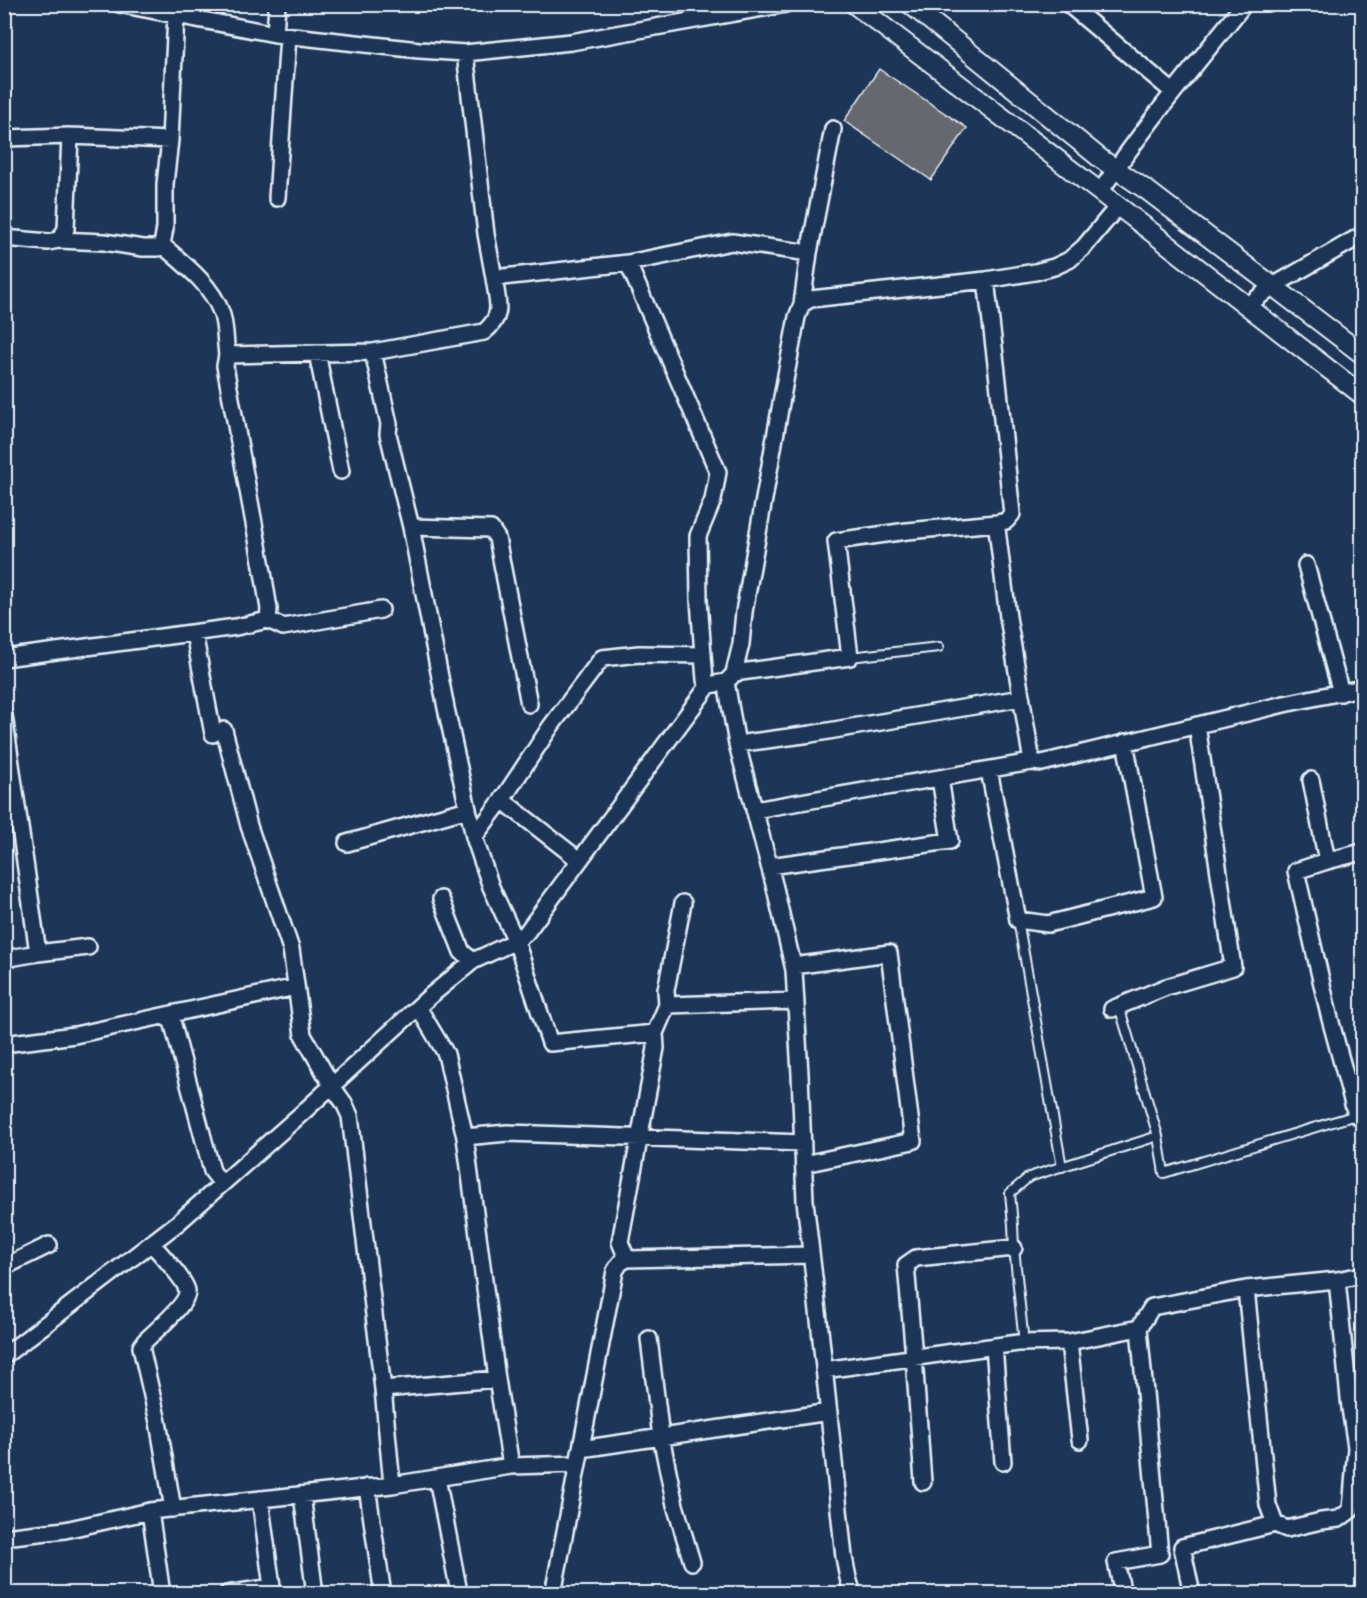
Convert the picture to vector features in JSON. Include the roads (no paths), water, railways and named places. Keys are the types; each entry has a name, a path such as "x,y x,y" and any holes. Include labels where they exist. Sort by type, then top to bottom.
{"street":[{"path":"119,4 281,35 418,50 465,52 572,42 786,4"},
{"path":"277,4 281,35 277,198"},
{"path":"854,4 1362,395"},
{"path":"910,4 1115,169 1148,191 1362,354"},
{"path":"1068,4 1173,92"},
{"path":"1100,192 1173,92 1244,4"},
{"path":"4,238 48,242 59,240 104,242 143,248 158,248 162,245 165,228 165,184 170,140 176,15"},
{"path":"227,355 374,352 484,332 494,324 498,313 486,234 465,52"},
{"path":"833,129 809,253 802,304 797,317 786,375 744,612 740,650 730,678 737,744 793,966 805,1201 844,1557 853,1593"},
{"path":"4,138 70,135 170,140"},
{"path":"59,240 66,229 70,135"},
{"path":"802,304 810,299 986,280 1054,267 1069,260 1089,242 1118,206"},
{"path":"1247,306 1273,286 1362,235"},
{"path":"494,278 628,263 732,242 809,253"},
{"path":"162,245 212,292 222,314 227,355 225,366 263,572 269,609 268,620"},
{"path":"628,263 718,472 713,500 698,536 703,655 705,680 709,685"},
{"path":"4,1356 179,1222 418,1007 473,961 516,941 526,933 709,685 730,678 850,657 836,541 1006,521 1012,514 986,280"},
{"path":"374,352 389,424 388,434 411,527 474,837 491,887 516,941 550,1043 655,1033"},
{"path":"317,353 341,471"},
{"path":"998,523 1008,617 1032,762"},
{"path":"411,527 491,529 497,538 529,704"},
{"path":"1306,565 1341,693"},
{"path":"4,658 236,627 268,620 283,627 381,610"},
{"path":"194,633 218,732 291,949 303,1035 350,1116 383,1389 392,1485"},
{"path":"474,837 502,800 551,726 602,658 639,654 703,655"},
{"path":"754,810 1032,762 1042,763 1284,704 1362,688"},
{"path":"737,744 811,734 1021,698"},
{"path":"4,716 38,953"},
{"path":"1115,1008 1166,987 1233,967 1197,725"},
{"path":"989,770 1018,920 1048,924 1154,897 1125,742"},
{"path":"769,866 950,841 940,778"},
{"path":"1311,780 1327,861"},
{"path":"502,800 579,860"},
{"path":"347,843 468,809"},
{"path":"1359,1115 1329,1015 1296,871 1362,852"},
{"path":"441,899 462,952 473,961"},
{"path":"627,1259 620,1242 656,1048 655,1033 667,1005 666,990 683,903"},
{"path":"4,959 88,947"},
{"path":"793,966 889,953 913,1141 804,1164"},
{"path":"4,1044 75,1035 296,987"},
{"path":"667,1005 796,1001"},
{"path":"418,1007 446,1054 465,1137 497,1379 511,1466"},
{"path":"163,1016 172,1021 212,1171 222,1184"},
{"path":"465,1137 507,1133 803,1143"},
{"path":"151,1243 185,1284 187,1293 184,1302 141,1347 158,1422 173,1509"},
{"path":"4,1267 49,1245"},
{"path":"922,1482 906,1265 916,1258 1014,1248"},
{"path":"553,1593 615,1271 620,1263 627,1259 811,1255"},
{"path":"1160,1554 1138,1328 1152,1307 1246,1289 1337,1280 1362,1275"},
{"path":"1123,1593 1116,1562 1160,1554 1275,1524 1287,1529 1340,1519 1351,1510 1356,1447 1337,1280"},
{"path":"1246,1289 1268,1505 1275,1524"},
{"path":"824,1370 994,1346 1069,1342 1138,1328"},
{"path":"649,1339 661,1437 675,1505 692,1562"},
{"path":"1069,1342 1080,1440"},
{"path":"994,1346 1003,1462"},
{"path":"383,1389 497,1379"},
{"path":"581,1449 829,1412"},
{"path":"4,1537 65,1530 150,1511 392,1485 511,1466 578,1464"},
{"path":"437,1478 458,1587"},
{"path":"367,1487 383,1593"},
{"path":"302,1495 315,1593"},
{"path":"227,1593 272,1590 260,1499"},
{"path":"150,1511 162,1593"},
{"path":"1182,1547 1192,1593"}],"lane":[{"path":"850,657 939,647"},
{"path":"1018,920 1062,1167"},
{"path":"1115,1008 1158,1136 1164,1173 1359,1115"},
{"path":"1024,1343 1010,1193 1029,1177 1158,1136"}]}
